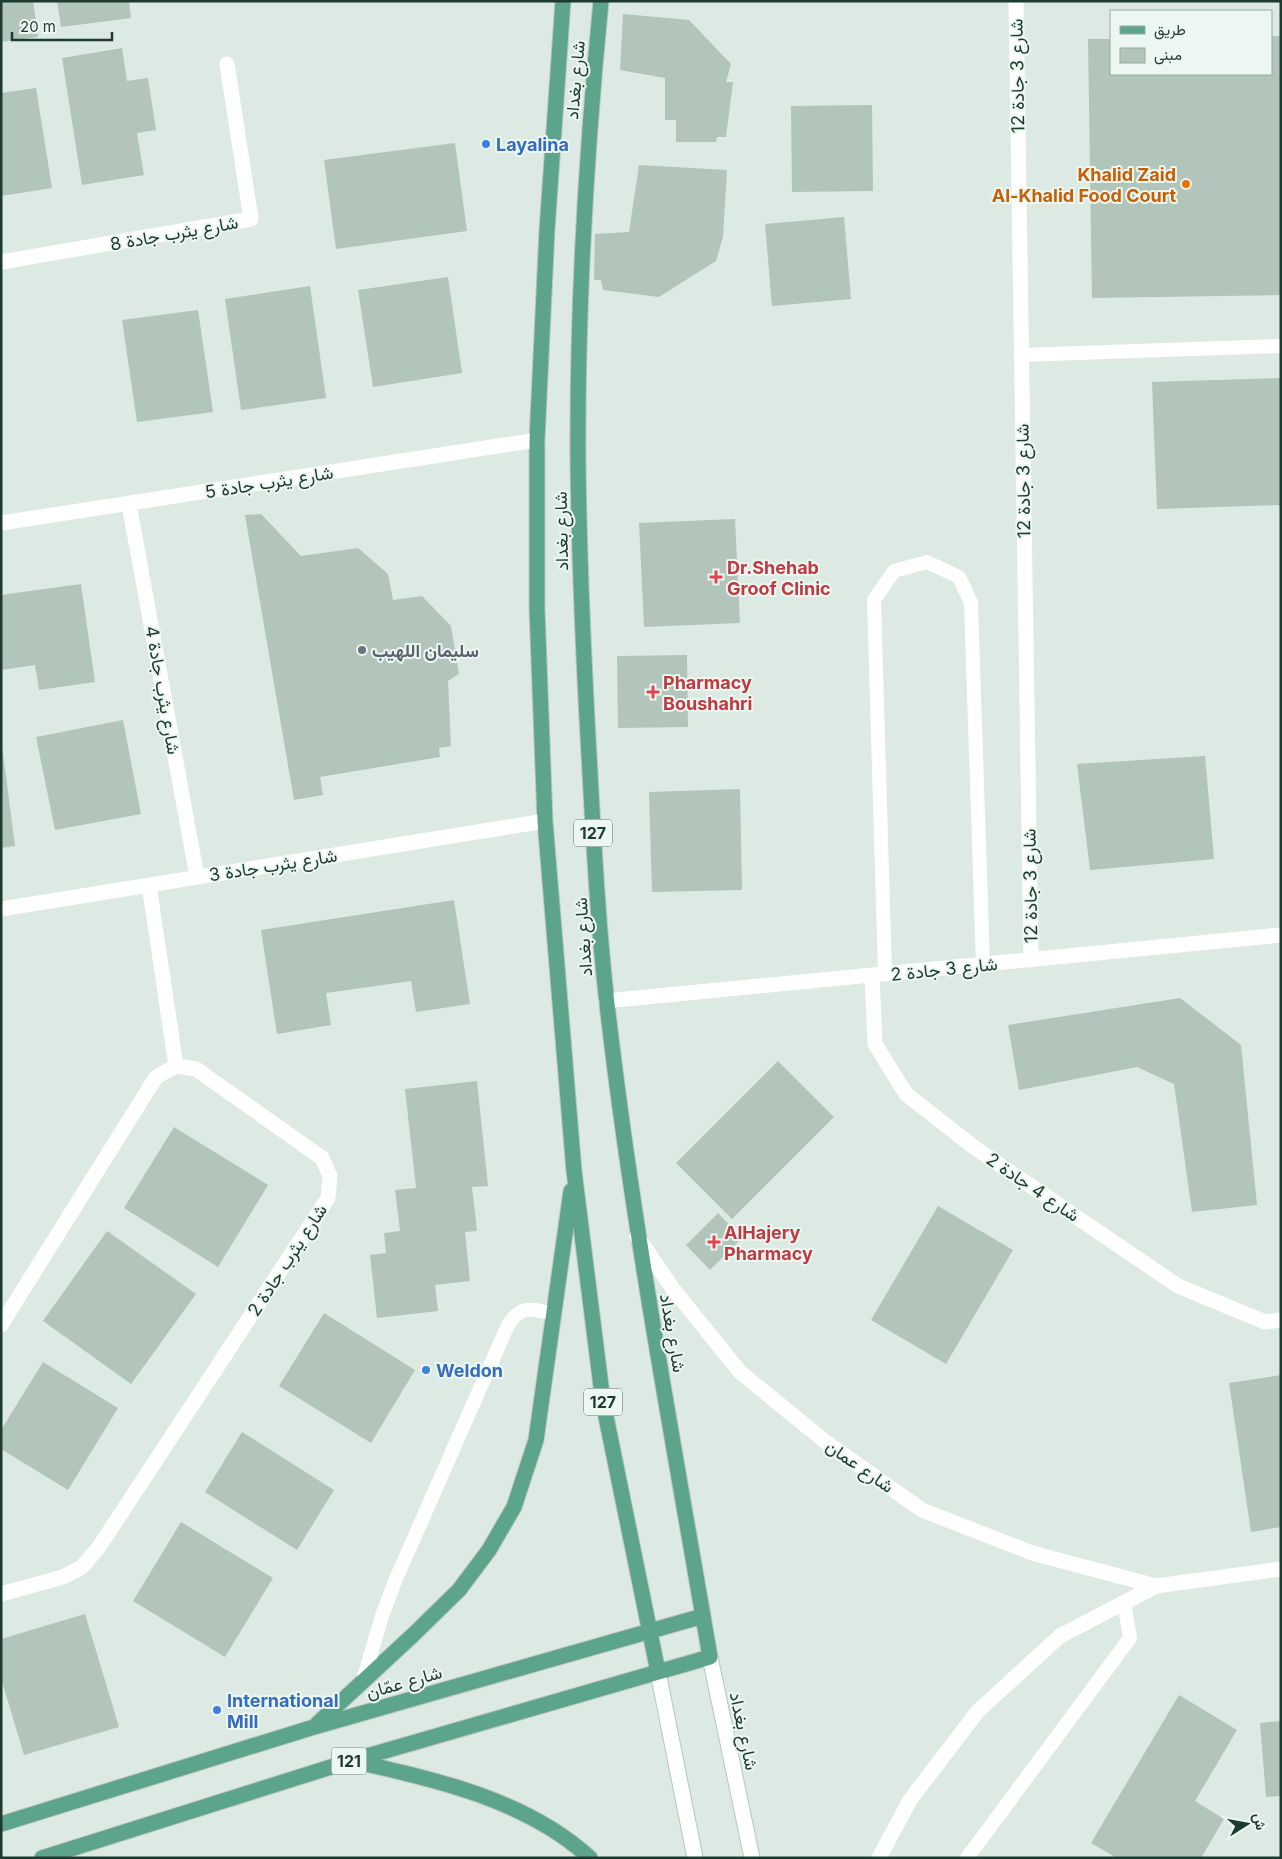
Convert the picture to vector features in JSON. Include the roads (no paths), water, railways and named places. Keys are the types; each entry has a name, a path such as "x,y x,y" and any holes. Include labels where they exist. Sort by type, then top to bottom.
{"main road":[{"name":"شارع بغداد","path":"563,1 547,230 537,440 537,609 545,821 574,1170 603,1402 658,1672"},
{"name":"شارع بغداد","path":"601,1 585,204 580,316 578,460 582,634 592,818 606,1001 637,1236 710,1658"},
{"path":"314,1727 459,1590 489,1550 514,1507 536,1440 574,1170"},
{"name":"شارع عمّان","path":"1,1824 314,1727 703,1616"},
{"name":"121","path":"42,1858 350,1760 710,1658"},
{"path":"350,1760 441,1782 482,1795 518,1811 556,1832 590,1858"}],"street":[{"name":"شارع 3 جادة 12","path":"1016,1 1031,960"},
{"name":"شارع يثرب جادة 8","path":"1,262 251,220 227,64"},
{"name":"شارع يثرب جادة 5","path":"1,523 537,440"},
{"name":"شارع يثرب جادة 4","path":"130,504 197,877"},
{"name":"شارع يثرب جادة 3","path":"1,909 545,821"},
{"path":"1,1325 156,1078 176,1066 149,885"},
{"name":"شارع 3 جادة 2","path":"606,1001 1281,935"},
{"name":"شارع 4 جادة 2","path":"879,975 875,1044 906,1094 975,1148 1178,1286 1265,1322 1281,1320"},
{"name":"شارع يثرب جادة 2","path":"1,1594 63,1577 82,1566 99,1547 328,1198 330,1176 322,1158 196,1069 176,1066"},
{"name":"شارع عمان","path":"637,1236 673,1289 740,1372 827,1443 922,1510 1032,1553 1156,1586"},
{"name":"شارع عمان","path":"879,1858 910,1800 978,1711 1060,1636 1156,1586 1281,1569"},
{"name":"شارع بغداد","path":"710,1658 752,1858"},
{"name":"شارع بغداد","path":"658,1672 695,1858"}],"lane":[{"path":"1021,354 1281,346"},
{"path":"879,975 874,600 894,571 927,562 958,578 971,603 984,965"},
{"path":"364,1681 382,1616 395,1581 508,1325 518,1313 524,1310 554,1314"},
{"path":"967,1858 1130,1638 1124,1602"}],"place":[{"name":"Layalina","path":"486,144"},
{"name":"Khalid Zaid Al-Khalid Food Court","path":"1186,184"},
{"name":"Dr.Shehab Groof Clinic","path":"716,577"},
{"name":"سليمان اللهيب","path":"362,650"},
{"name":"Pharmacy Boushahri","path":"653,692"},
{"name":"AlHajery Pharmacy","path":"714,1242"},
{"name":"Weldon","path":"426,1370"},
{"name":"International Mill","path":"217,1710"}]}
